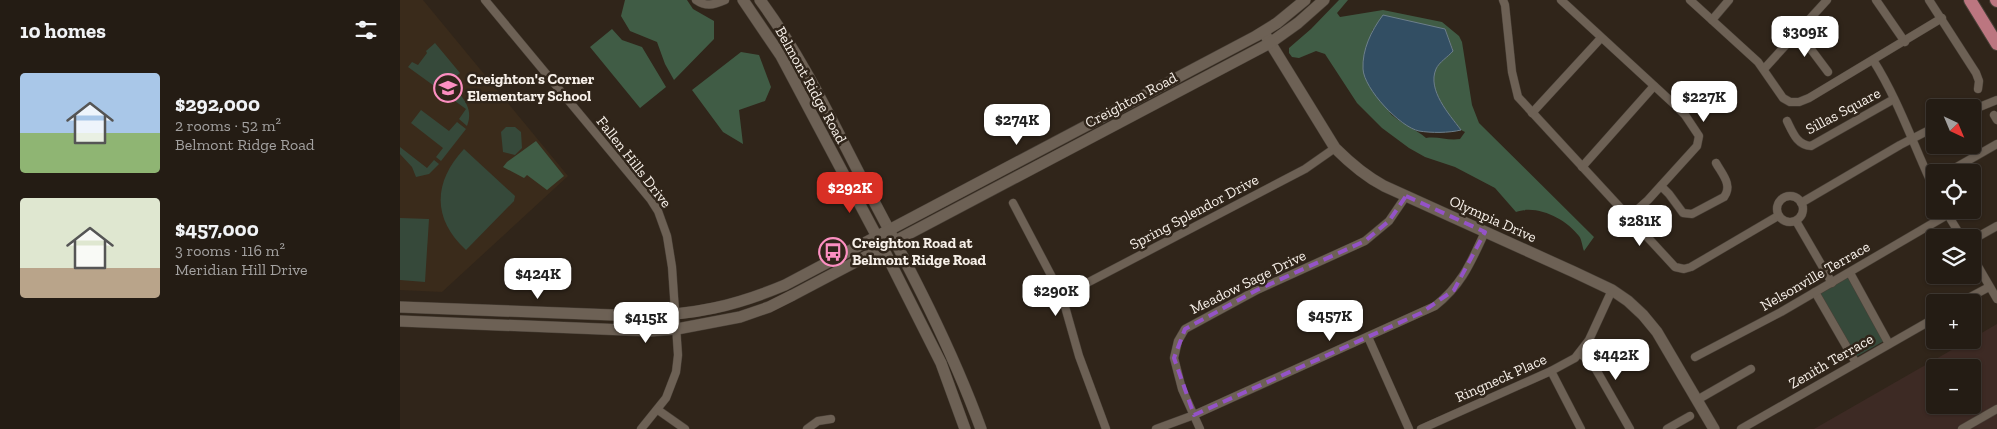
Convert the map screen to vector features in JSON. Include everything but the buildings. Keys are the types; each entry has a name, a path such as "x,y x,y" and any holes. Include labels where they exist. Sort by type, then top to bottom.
{"main road":[{"path":"1970,0 1997,44"}],"street":[{"name":"Fallen Hills Drive","path":"485,0 658,211 667,236 676,316 676,372 666,398 642,429"},
{"path":"696,0 703,5 712,6 725,0"},
{"name":"Belmont Ridge Road","path":"743,0 781,56 883,248 941,363 965,429"},
{"name":"Belmont Ridge Road","path":"760,0 793,50 896,242 954,359 981,429"},
{"name":"Creighton Road","path":"400,307 676,316 714,309 760,295 785,284 1264,32 1305,0"},
{"name":"Creighton Road","path":"400,321 650,331 677,329 740,317 769,306 896,242 1270,43 1304,18 1324,0"},
{"path":"1503,0 1515,88 1518,97 1675,267 1684,269 1691,267 1778,216"},
{"path":"1561,0 1685,115 1699,136 1697,146 1661,186 1628,218"},
{"path":"1690,0 1764,69 1783,98 1790,102 1799,102 1810,98 1942,18"},
{"path":"1712,20 1730,0"},
{"path":"1764,69 1827,0"},
{"path":"1876,0 1905,42"},
{"path":"1929,0 1976,73 1979,81 1978,89"},
{"name":"Olympia Drive","path":"1264,32 1335,148 1361,172 1378,183 1612,290 1643,315 1657,332 1714,429"},
{"path":"1798,32 1828,72"},
{"path":"1532,113 1601,38"},
{"path":"1873,60 1894,99 1926,167"},
{"path":"1582,166 1654,86"},
{"name":"Sillas Square","path":"1787,122 1798,142 1811,146 1894,99"},
{"path":"1981,106 1997,100"},
{"path":"1801,202 1926,132"},
{"path":"1962,164 1997,144"},
{"name":"Spring Splendor Drive","path":"1062,296 1305,169 1335,148"},
{"path":"1661,186 1683,213 1692,214 1724,197 1727,192 1727,183 1716,163"},
{"name":"Meadow Sage Drive","path":"1200,429 1182,389 1174,358 1178,341 1186,330 1205,317 1257,290 1365,242 1377,234 1389,222 1406,196"},
{"path":"1790,196 1801,202 1803,211 1796,221 1784,221 1778,216 1777,207 1781,199 1790,196"},
{"path":"1012,203 1062,296 1079,356 1106,429"},
{"name":"Nelsonville Terrace","path":"1695,357 1782,312 1935,219"},
{"path":"1796,221 1832,283"},
{"path":"1981,235 1997,226"},
{"path":"1156,429 1194,415 1421,313 1445,298 1462,280 1485,232"},
{"path":"1850,272 1889,344"},
{"path":"1981,272 1997,299"},
{"path":"1975,294 1989,286"},
{"name":"Ringneck Place","path":"1421,429 1566,364 1580,353 1589,340 1612,290"},
{"path":"1814,292 1856,363"},
{"name":"Zenith Terrace","path":"1741,429 1926,323"},
{"path":"1368,337 1409,429"},
{"path":"1580,353 1594,366 1630,429"},
{"path":"1697,400 1751,370"},
{"path":"1551,371 1581,429"},
{"path":"1962,429 1997,409"},
{"path":"658,410 685,429"},
{"path":"1667,429 1690,416"},
{"path":"807,429 818,421 831,420"}],"highlighted area":[{"path":"1406,196 1485,232 1454,290 1421,313 1194,415 1174,358 1185,329 1257,290 1365,241 1389,221"}],"shaded area":[{"name":"Creighton's Corner Elementary School","path":"400,0 423,0 568,176 442,292 400,290"},
{"path":"1997,324 1997,429 1814,429 1926,365 1926,414 1981,414 1981,359 1936,359 1953,349 1981,349 1981,333"}],"green space":[{"path":"625,0 687,0 693,9 714,21 714,39 674,80 665,64 657,42 630,31 621,16"},
{"path":"1339,0 1348,0 1337,13 1340,17 1383,10 1442,22 1459,36 1462,42 1472,105 1479,123 1594,237 1584,251 1579,236 1559,219 1533,210 1516,212 1495,188 1455,167 1425,157 1382,128 1357,103 1325,54 1316,51 1299,58 1292,57 1289,53 1289,48 1311,29","holes":["1373,29 1445,29 1453,50 1436,68 1434,85 1436,93 1445,109 1461,130 1465,132 1460,139 1426,138 1397,119 1390,113 1370,84 1364,68 1366,51"]},
{"path":"612,29 622,40 642,47 666,87 640,108 590,47"},
{"path":"435,43 460,73 450,82 468,107 469,119 467,126 459,119 466,109 408,67 412,62 418,65 427,53 426,51"},
{"path":"741,52 759,55 771,87 765,101 739,110 743,144 723,132 692,90"},
{"path":"421,110 449,131 457,122 466,129 441,161 436,157 443,148 411,123"},
{"path":"506,127 515,127 521,132 522,148 515,155 503,152 501,132"},
{"path":"536,141 564,176 547,190 527,175 524,178 503,167"},
{"path":"400,147 427,168 434,160 439,164 429,174 416,177 412,167 400,154"},
{"path":"464,149 515,196 514,201 466,250 447,226 442,213 441,200 446,174"},
{"path":"400,218 429,219 425,282 400,280"},
{"path":"1847,276 1884,341 1856,357 1818,292"}],"water":[{"path":"1383,15 1445,29 1453,51 1436,69 1434,85 1445,109 1461,130 1434,132 1419,131 1411,128 1393,115 1376,96 1365,77 1363,62 1371,34"}],"place":[{"name":"Creighton's Corner Elementary School","path":"448,88"},
{"name":"Creighton Road at Belmont Ridge Road","path":"833,252"}]}
